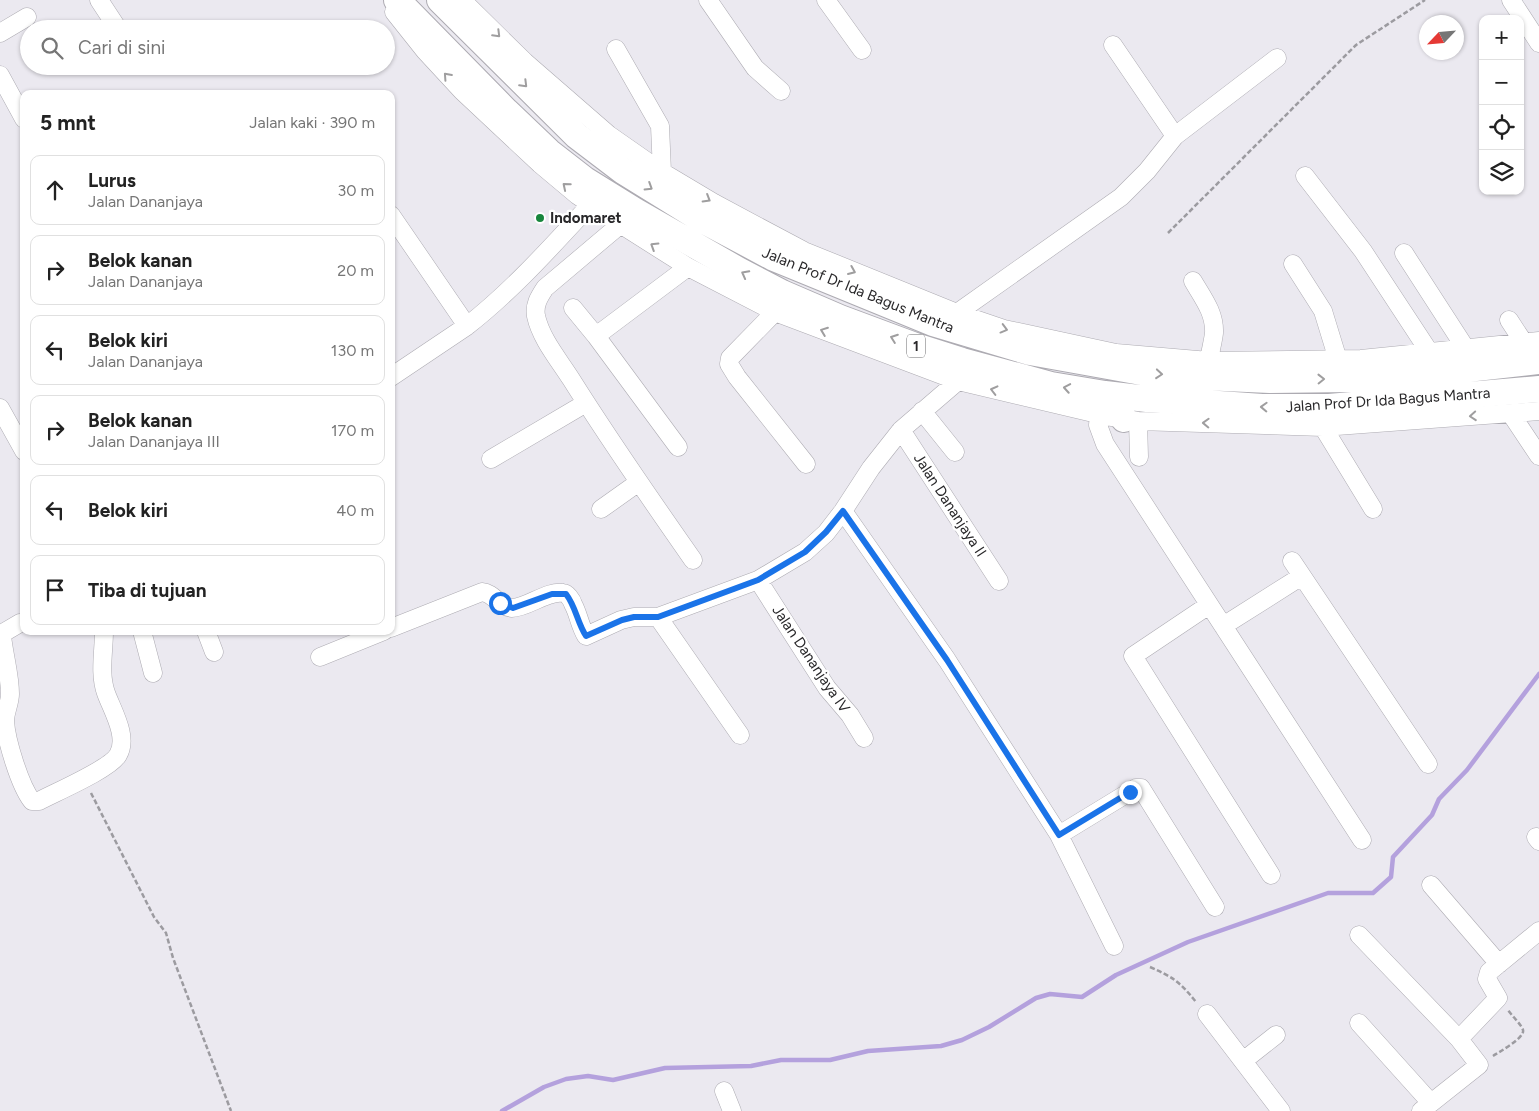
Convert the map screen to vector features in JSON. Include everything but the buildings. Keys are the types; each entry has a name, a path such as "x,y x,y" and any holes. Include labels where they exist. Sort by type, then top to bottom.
{"highway":[{"name":"Jalan Prof Dr Ida Bagus Mantra","path":"397,0 549,152 585,180 628,218 773,289 840,318 962,361 1051,385 1116,412 1262,407 1329,407 1460,397 1539,388"},
{"name":"Jalan Prof Dr Ida Bagus Mantra","path":"440,0 577,136 623,171 699,218 734,225 774,258 933,323 1030,352 1115,360 1158,375 1270,380 1351,379 1534,348"},
{"path":"1460,397 1462,360"}],"street":[{"path":"99,0 112,20"},
{"path":"387,0 395,14 425,51 462,91 576,195 591,204 628,218 688,267 775,312 958,381 1116,412 1323,427 1539,411"},
{"path":"462,0 525,62 609,135 734,225 804,251 957,313 1004,329 1115,360 1338,360 1430,353 1462,360"},
{"path":"708,0 755,68 781,91"},
{"path":"826,0 862,50"},
{"path":"1511,0 1539,42"},
{"path":"22,20 27,17"},
{"path":"0,33 20,21"},
{"path":"1113,45 1175,136"},
{"path":"616,50 660,126 662,172"},
{"path":"957,313 1122,197 1175,136 1277,58"},
{"path":"0,75 20,112"},
{"path":"1305,176 1363,251 1430,353"},
{"path":"395,374 467,326 496,303 591,204"},
{"path":"628,218 545,288 537,301 536,314 545,338 586,403 638,482 693,560"},
{"path":"395,221 467,326"},
{"path":"1404,253 1462,360"},
{"path":"1293,264 1323,311 1338,360"},
{"path":"596,336 688,267"},
{"path":"1193,282 1211,310 1214,322 1214,335 1209,361"},
{"path":"573,308 678,447"},
{"path":"775,312 730,358 729,364 737,377 806,464"},
{"path":"1509,320 1534,348"},
{"path":"395,626 482,592 488,592 506,607 513,608 552,594 566,594 573,604 580,626 586,636 622,620 634,617 658,617 758,580 805,552 826,532 843,511 870,468 901,430 958,381"},
{"path":"491,459 586,403"},
{"path":"0,408 20,444"},
{"path":"922,411 955,452"},
{"path":"1116,412 1139,457"},
{"path":"1116,412 1098,425 1105,444 1362,840"},
{"path":"1511,414 1539,456"},
{"path":"1323,427 1373,509"},
{"name":"Jalan Dananjaya II","path":"901,430 999,581"},
{"path":"601,509 638,482"},
{"path":"843,511 947,660 1059,835 1114,946"},
{"path":"1223,626 1297,568 1428,764"},
{"name":"Jalan Dananjaya IV","path":"758,580 828,688 850,715 864,738"},
{"path":"1209,605 1133,656 1271,875"},
{"path":"658,617 740,735"},
{"path":"20,623 6,630 2,636 10,696 5,719 15,762 27,795 32,801 39,800 84,779 114,760 120,753 121,737 118,720 105,690 104,635"},
{"path":"143,635 153,673"},
{"path":"208,635 214,652"},
{"path":"320,656 374,635"},
{"path":"1059,835 1136,788 1141,788 1215,907"},
{"path":"1431,885 1498,964"},
{"path":"1459,1039 1498,998 1487,979 1489,972 1539,931"},
{"path":"1359,936 1459,1039 1479,1065 1426,1107 1359,1022"},
{"path":"1207,1014 1281,1111"},
{"path":"1243,1061 1276,1035"},
{"path":"724,1091 732,1111"}],"path":[{"path":"1168,233 1356,45 1426,0"},
{"path":"84,779 154,917 166,933 173,958 231,1111"},
{"path":"1150,967 1170,975 1207,1014"},
{"path":"1479,1065 1520,1038 1523,1034 1523,1029 1498,998"}],"waterway":[{"path":"502,1111 544,1087 566,1079 588,1076 613,1080 665,1068 751,1066 781,1060 830,1060 868,1051 941,1046 962,1040 989,1027 1036,998 1050,994 1082,997 1116,975 1188,942 1328,893 1373,893 1391,877 1393,857 1432,815 1439,799 1467,770 1539,674"}],"place":[{"name":"Indomaret","path":"540,218"}],"route":[{"path":"500,603 506,607 513,608 563,592 573,604 580,626 586,636 622,620 634,617 658,617 758,580 805,552 826,532 843,511 947,660 1059,835 1130,792"}]}
